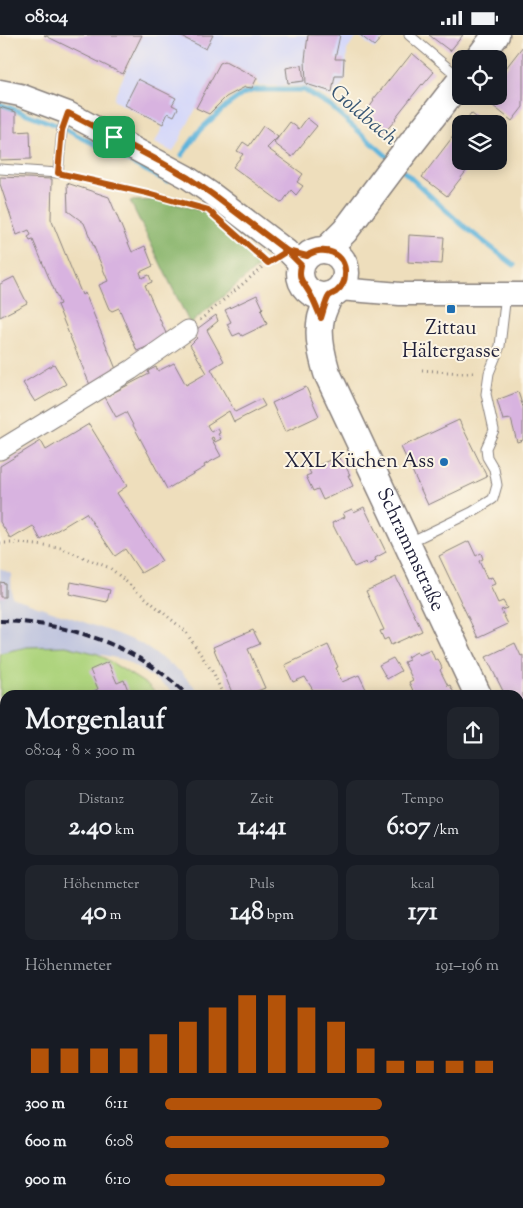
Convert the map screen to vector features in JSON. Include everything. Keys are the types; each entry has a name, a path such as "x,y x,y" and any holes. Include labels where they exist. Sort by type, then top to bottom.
{"main road":[{"path":"485,50 496,35"},
{"path":"318,270 394,165 452,91"},
{"name":"Schrammstraße","path":"318,270 320,339 327,373 476,690"}],"street":[{"path":"0,91 20,95 65,122 159,161 212,194 318,270 370,292 400,294 514,294"},
{"path":"0,450 131,370 188,330"}],"lane":[{"path":"409,35 452,71"},
{"path":"0,169 58,173 65,122"},
{"path":"407,544 493,499 497,485 494,469 487,457 486,448 494,430 486,394 489,373 500,345 514,294"}],"path":[{"path":"58,173 147,193 199,208"},
{"path":"261,257 318,270"},
{"path":"188,330 318,270"},
{"path":"422,370 489,373"},
{"path":"0,543 20,543 60,548 110,568 185,631 214,674 221,690"}],"shaded area":[{"path":"142,35 386,35 374,49 358,36 347,50 346,78 333,100 304,86 259,86 257,78 226,61 220,63 173,152 155,143 163,126 113,100"},
{"path":"0,568 11,574 12,597 140,643 181,672 197,690 170,690 124,660 66,646 27,647 0,653"}],"green space":[{"path":"160,200 206,212 264,262 190,324 130,201"},
{"path":"66,646 98,654 153,690 0,690 0,653 27,647"}],"building":[{"path":"44,35 142,35 123,74"},
{"path":"178,35 213,35 206,49"},
{"path":"308,35 340,35 335,59 344,59 343,76 335,76 332,92 306,84 305,60"},
{"path":"360,35 384,35 374,46"},
{"path":"429,35 463,35 450,51"},
{"path":"523,46 523,107 512,121 507,115 492,105 507,105 507,67"},
{"path":"412,53 434,72 422,84 385,132 364,115 373,100"},
{"path":"225,61 257,78 252,88 245,87 226,97 209,114 196,108 220,63"},
{"path":"302,65 304,81 288,83 286,68"},
{"path":"138,79 176,98 172,105 178,108 174,116 168,113 163,124 125,105"},
{"path":"0,107 16,112 16,132 30,131 31,159 0,160"},
{"path":"307,118 317,126 292,157 274,143 290,122 299,129"},
{"path":"263,126 278,137 267,148 303,174 297,182 303,186 296,195 291,190 282,203 233,167 243,154 237,151 243,142 249,146"},
{"path":"452,138 452,170 467,170 447,196 422,177"},
{"path":"0,177 52,179 51,219 82,295 85,293 118,374 90,385 57,305 60,304 33,240 30,241 28,237 31,235 29,230 17,235 0,184"},
{"path":"67,183 109,197 132,252 145,246 153,266 140,272 142,278 149,275 152,282 145,285 168,338 137,351 119,308 112,311 109,309 99,285 108,281 84,223 68,211"},
{"path":"409,235 444,237 442,264 408,262"},
{"path":"14,277 27,303 0,317 0,284"},
{"path":"257,295 267,324 242,336 240,333 233,336 227,324 231,322 225,310"},
{"path":"216,315 218,321 207,330 224,361 211,369 235,412 261,399 265,406 234,422 229,411 207,425 211,432 218,428 220,433 218,434 221,439 215,442 213,437 211,438 221,456 167,489 126,412 116,417 105,397 149,374 148,371 156,367 158,371 174,363 186,385 207,373 190,345 197,338 193,332"},
{"path":"54,364 66,384 35,402 23,383"},
{"path":"306,387 319,416 285,432 272,403"},
{"path":"518,392 523,407 523,440 517,442 511,419 503,420 497,400"},
{"name":"XXL Küchen Ass","path":"459,420 487,477 428,505 401,447"},
{"path":"89,424 127,486 117,493 162,561 141,573 125,549 115,556 86,513 41,540 33,526 11,539 0,522 0,466 41,441 46,450"},
{"path":"338,456 350,475 348,475 353,486 323,500 318,489 313,491 306,476 311,474 309,470"},
{"path":"364,507 386,552 375,558 376,561 367,565 366,562 354,567 332,523 345,517 343,513 352,509 354,512"},
{"path":"469,541 476,556 481,553 483,559 479,561 487,579 492,577 495,584 490,586 498,603 503,601 507,608 501,610 508,624 478,638 439,556"},
{"path":"396,577 422,631 391,645 388,638 384,640 380,631 384,630 366,591"},
{"path":"0,582 5,583 5,597 0,597"},
{"path":"71,582 110,590 107,602 69,594"},
{"path":"253,630 260,644 248,649 265,688 260,690 231,690 213,647"},
{"path":"515,643 521,656 523,655 523,690 502,690 486,657"},
{"path":"328,645 338,667 336,668 342,682 359,675 366,690 313,690 305,677 293,682 285,665"},
{"path":"431,650 435,660 438,659 442,668 440,670 448,686 450,685 452,690 413,690 409,682 413,680 404,662 409,660 407,657 417,652 419,655"},
{"path":"393,658 401,671 387,679 379,665"},
{"path":"108,662 117,683 124,680 128,690 96,690 98,689 90,670"}],"waterway":[{"name":"Goldbach","path":"182,155 200,130 226,106 243,94 255,90 304,90 329,105 390,159"},
{"name":"Goldbach","path":"0,104 59,126 167,181"},
{"name":"Goldbach","path":"400,168 461,224 514,265"}],"railway":[{"path":"0,621 26,622 51,626 101,640 147,663 181,690"}],"place":[{"name":"Zittau Hältergasse","path":"451,309"},
{"name":"XXL Küchen Ass","path":"444,462"}],"route":[{"path":"114,137 68,113 62,130 58,173 147,193 208,210 268,263 287,251 307,256 321,250 332,252 337,255 344,265 345,278 340,289 330,295 321,318 301,279 301,265 287,251 187,177 114,137"}]}
